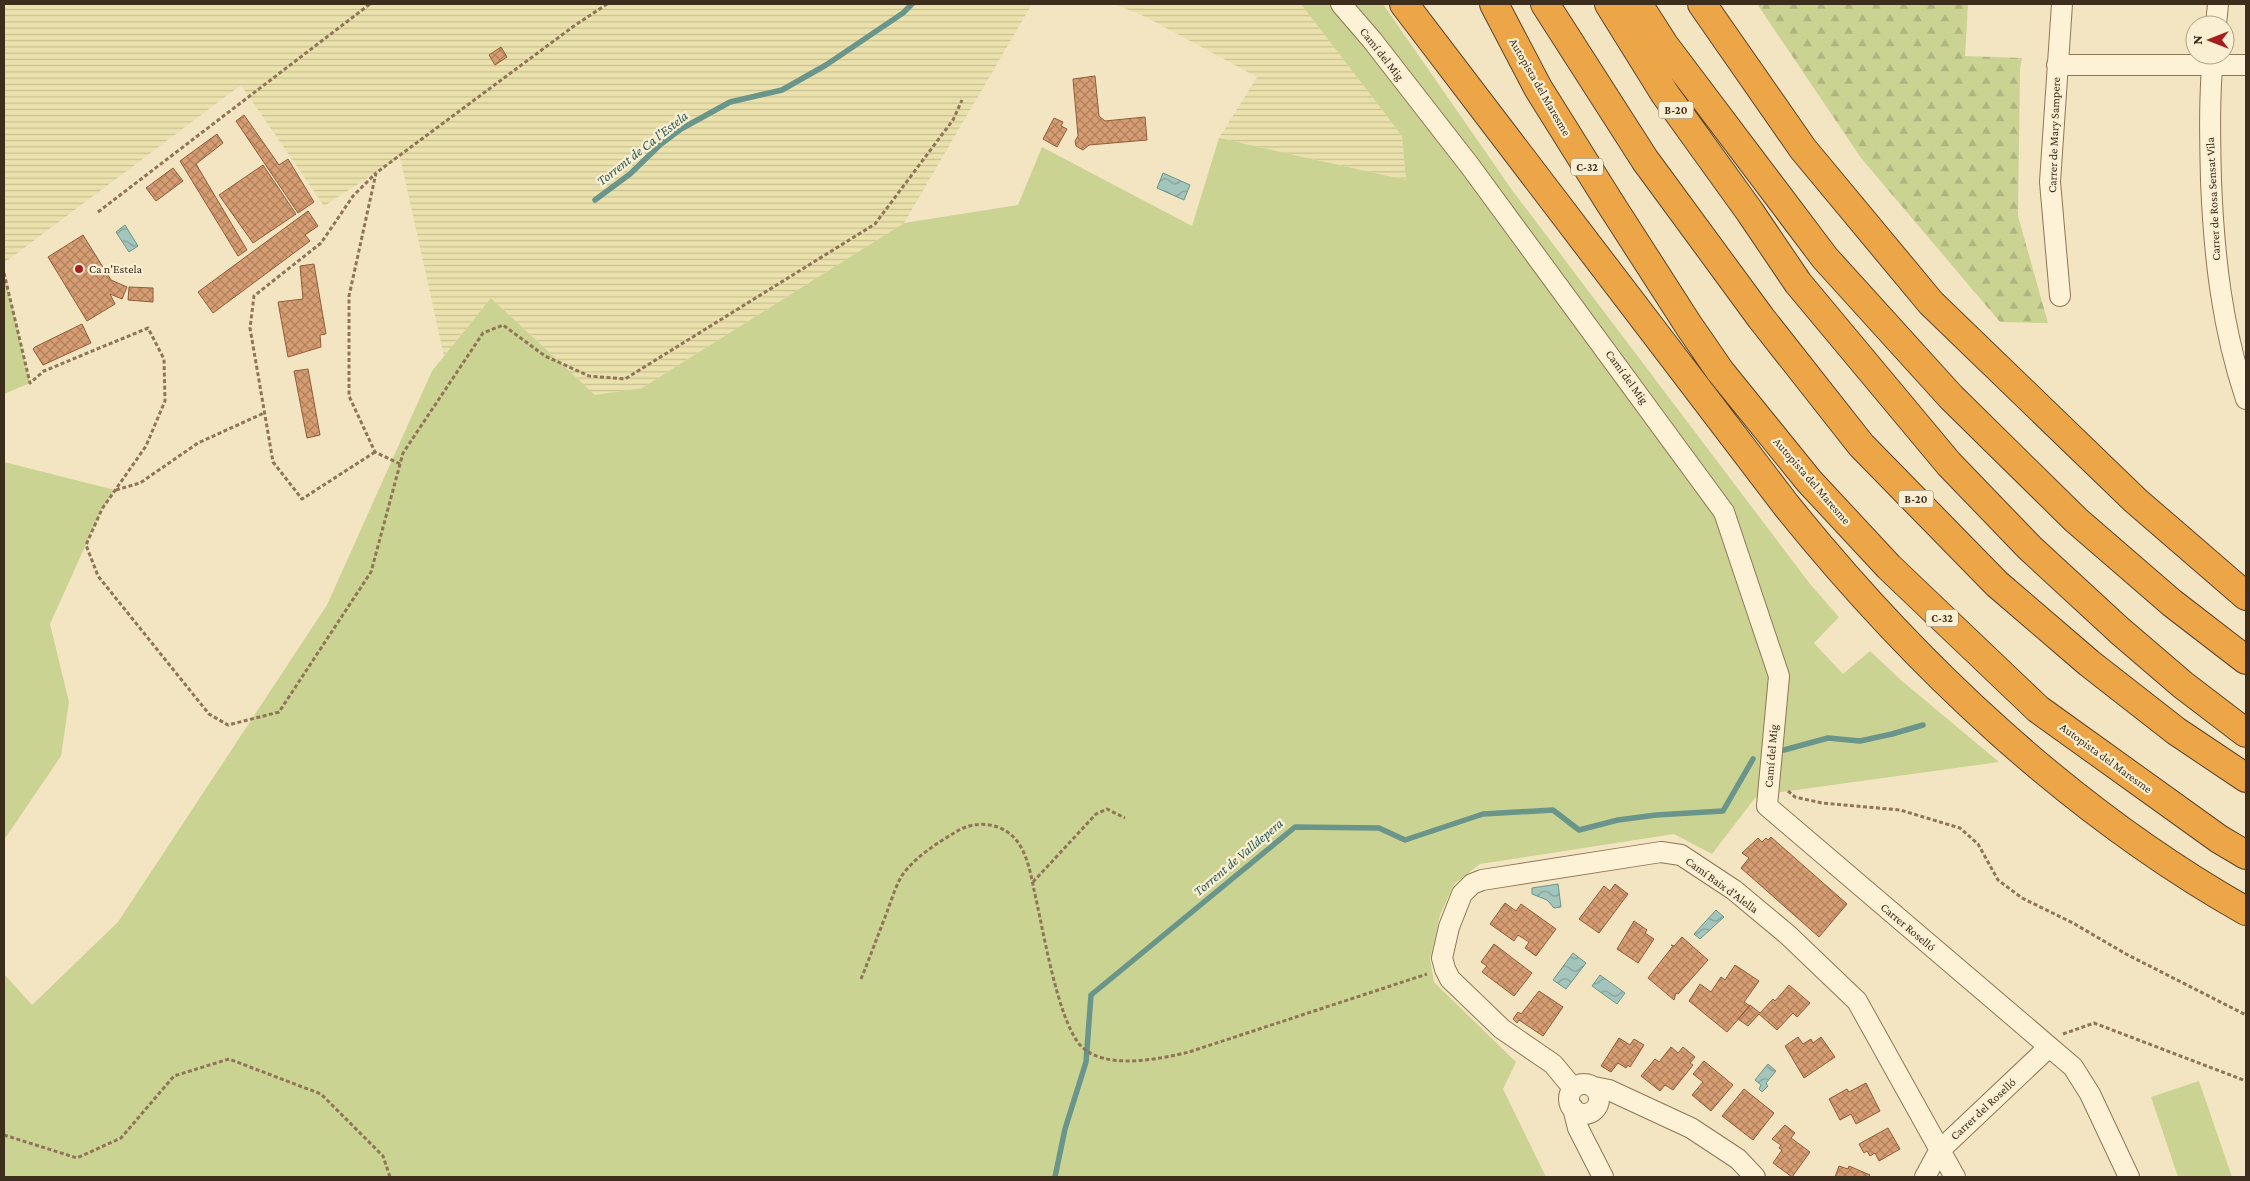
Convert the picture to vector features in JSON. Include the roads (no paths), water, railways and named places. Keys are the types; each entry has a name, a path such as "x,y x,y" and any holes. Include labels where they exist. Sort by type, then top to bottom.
{"highway":[{"path":"1404,4 1786,506 1836,567 1887,624 1926,664 1996,729 2098,812 2161,858 2246,911"},
{"name":"Autopista del Maresme","path":"1494,4 1543,96 1689,326 1720,372 1809,481 1889,567 2038,709 2219,839 2246,855"},
{"name":"B-20","path":"1545,4 1645,160 1761,318 1861,445 1997,584 2089,663 2176,731 2246,778"},
{"name":"B-20","path":"1608,4 1665,94 1750,212 1798,284 1949,464 2030,548 2120,631 2184,685 2246,733"},
{"path":"1638,4 1664,46 1825,258 1951,397 2084,526 2172,603 2246,660"},
{"path":"1702,4 1803,148 1931,303 2129,495 2246,596"},
{"path":"1689,326 1786,506"},
{"path":"2182,542 2246,586"}],"street":[{"name":"Camí del Mig","path":"1341,4 1372,40 1470,166 1724,512 1779,676 1767,806"},
{"name":"Carrer de Mary Sampere","path":"2060,296 2050,182 2062,4"},
{"path":"2057,65 2185,61"},
{"name":"Carrer de Rosa Sensat Vila","path":"2213,65 2210,145 2214,245 2225,325 2246,398"},
{"name":"Carrer Roselló","path":"1767,806 2073,1067 2082,1080 2129,1177"},
{"name":"Camí Baix d'Alella","path":"1589,1103 1581,1084 1574,1088 1553,1064 1502,1029 1450,979 1442,958 1449,927 1462,894 1472,884 1482,880 1661,852 1681,855 1734,890 1788,935 1857,1001 1955,1177"},
{"name":"Carrer del Roselló","path":"1925,1177 1939,1151 2045,1044"},
{"path":"1599,1169 1578,1128 1589,1103 1609,1090 1691,1128 1738,1159 1755,1177"}],"water":[{"path":"1163,173 1190,185 1184,200 1157,188"},
{"path":"125,225 138,246 129,252 116,232"},
{"path":"1558,884 1561,907 1554,908 1547,900 1532,894 1532,888"},
{"path":"1716,910 1724,917 1700,939 1694,934"},
{"path":"1573,953 1586,963 1566,989 1553,980"},
{"path":"1600,975 1625,993 1617,1004 1592,986"},
{"path":"1768,1064 1776,1071 1766,1083 1768,1086 1762,1092 1759,1089 1761,1085 1755,1080"}],"waterway":[{"name":"Torrent de Ca l'Estela","path":"595,200 630,174 661,144 681,129 730,102 782,90 826,65 903,13 912,4"},
{"name":"Torrent de Valldepera","path":"1784,750 1828,738 1860,741 1923,725"},
{"name":"Torrent de Valldepera","path":"1055,1177 1065,1129 1086,1062 1091,995 1295,827 1379,828 1405,840 1483,814 1553,810 1579,830 1618,820 1656,815 1723,811 1753,759"}],"place":[{"name":"Ca n'Estela","path":"79,269"}]}
